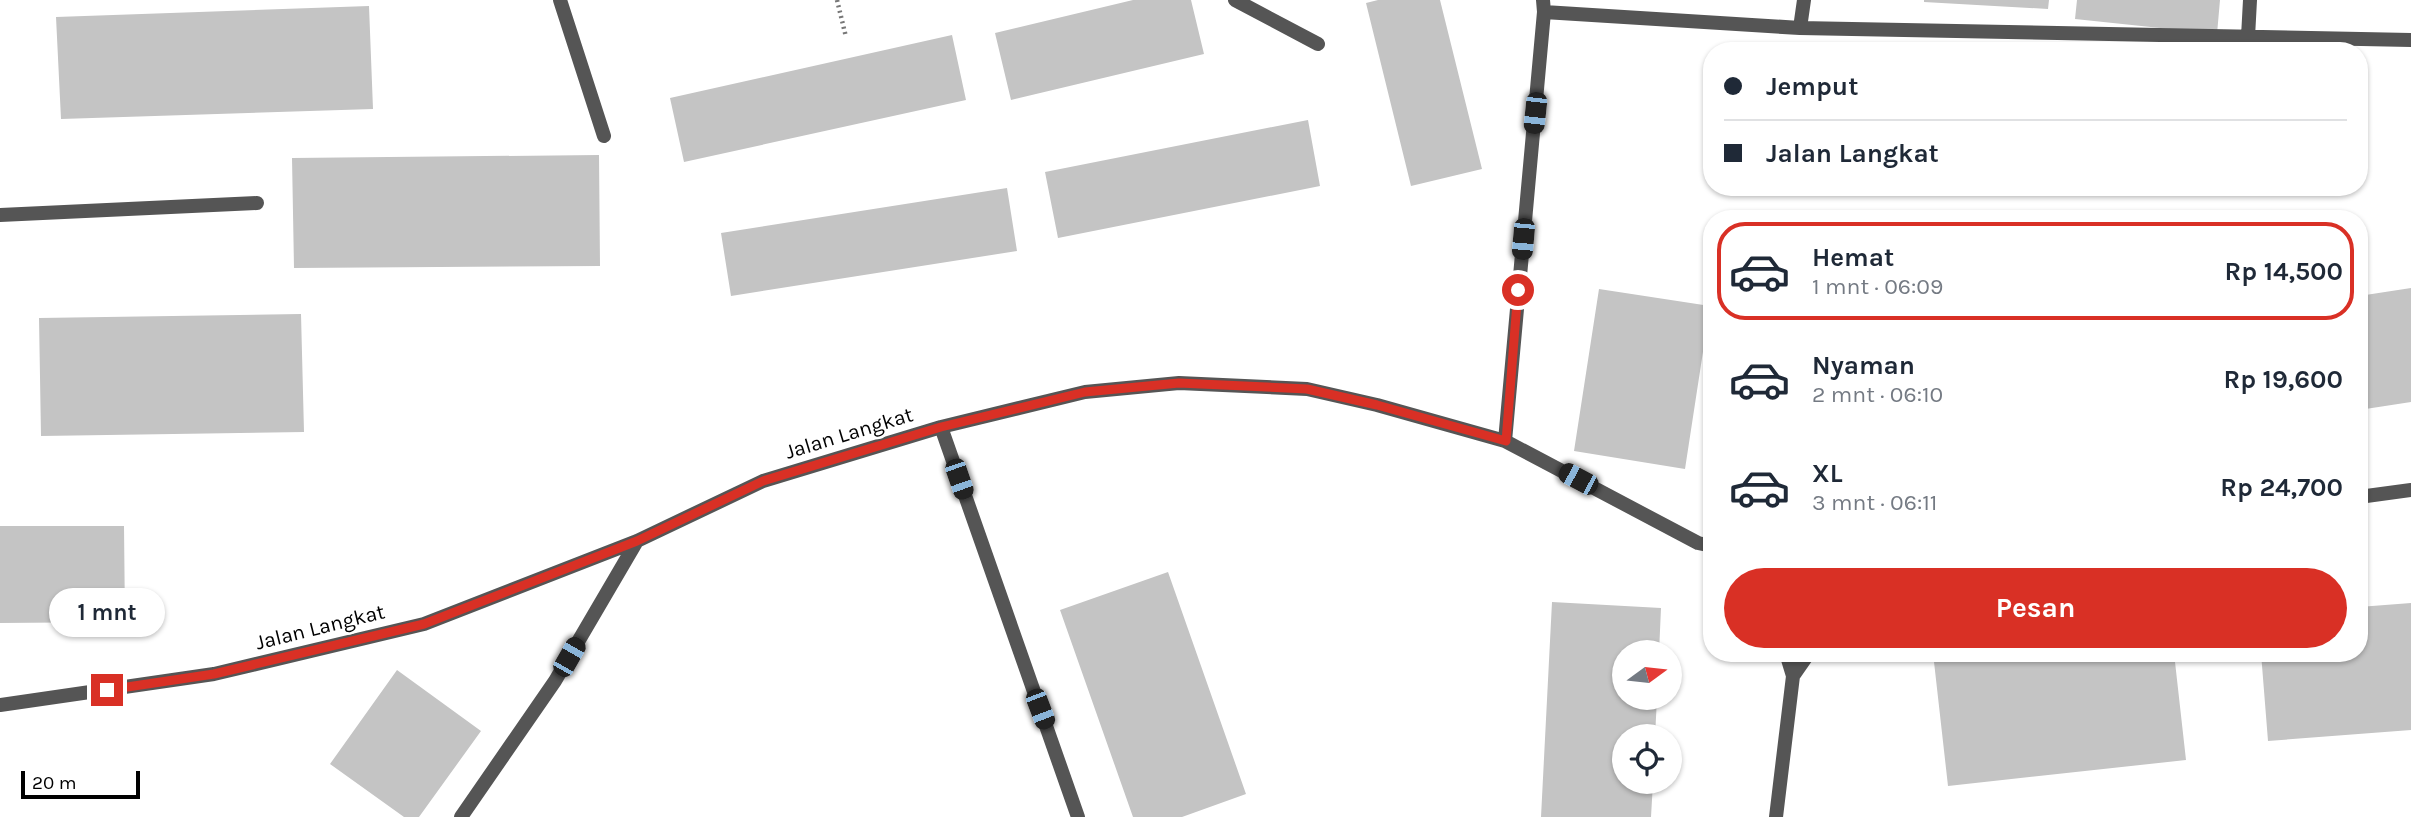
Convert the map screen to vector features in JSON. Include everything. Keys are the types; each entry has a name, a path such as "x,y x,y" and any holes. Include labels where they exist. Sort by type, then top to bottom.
{"street":[{"path":"560,0 604,136"},
{"path":"1236,0 1318,44"},
{"path":"1800,28 1804,0"},
{"path":"2248,37 2250,0"},
{"path":"1506,441 1543,6 1800,28 2411,40"},
{"path":"0,215 257,203"},
{"name":"Jalan Langkat","path":"0,705 214,674 424,624 637,541 763,481 941,427 1085,392 1179,383 1307,389 1377,405 1506,441 1703,544"},
{"path":"941,427 1077,817"},
{"path":"2368,496 2411,490"},
{"path":"461,817 555,681 637,541"},
{"path":"1776,817 1793,676 1789,662"},
{"path":"1793,676 1803,662"}],"path":[{"path":"837,0 846,37"}],"building":[{"path":"1133,0 1191,0 1204,54 1011,100 995,33"},
{"path":"1378,0 1440,0 1482,169 1411,186 1366,3"},
{"path":"1924,0 2049,0 2048,9"},
{"path":"2077,0 2220,0 2217,34 2075,19"},
{"path":"369,6 373,109 61,119 56,17"},
{"path":"952,35 966,100 684,162 670,98"},
{"path":"1308,120 1320,186 1058,238 1045,172"},
{"path":"599,155 600,266 294,268 292,158"},
{"path":"1007,188 1017,251 731,296 721,233"},
{"path":"2411,288 2411,402 2368,409 2368,295"},
{"path":"1599,289 1703,305 1703,352 1685,469 1574,451"},
{"path":"301,314 304,432 41,436 39,318"},
{"path":"0,526 124,526 125,622 0,623"},
{"path":"1168,572 1246,794 1182,817 1133,817 1060,610"},
{"path":"1552,602 1661,608 1660,640 1612,640 1612,710 1656,710 1656,724 1612,724 1612,794 1652,794 1651,817 1541,817"},
{"path":"2411,603 2411,730 2268,741 2262,662 2368,662 2368,606"},
{"path":"1934,662 2175,662 2186,760 1948,786"},
{"path":"397,670 481,731 419,817 404,817 330,764"}],"route":[{"path":"107,690 214,674 424,624 637,541 763,481 941,427 1085,392 1179,383 1307,389 1377,405 1506,441 1518,290"}]}
